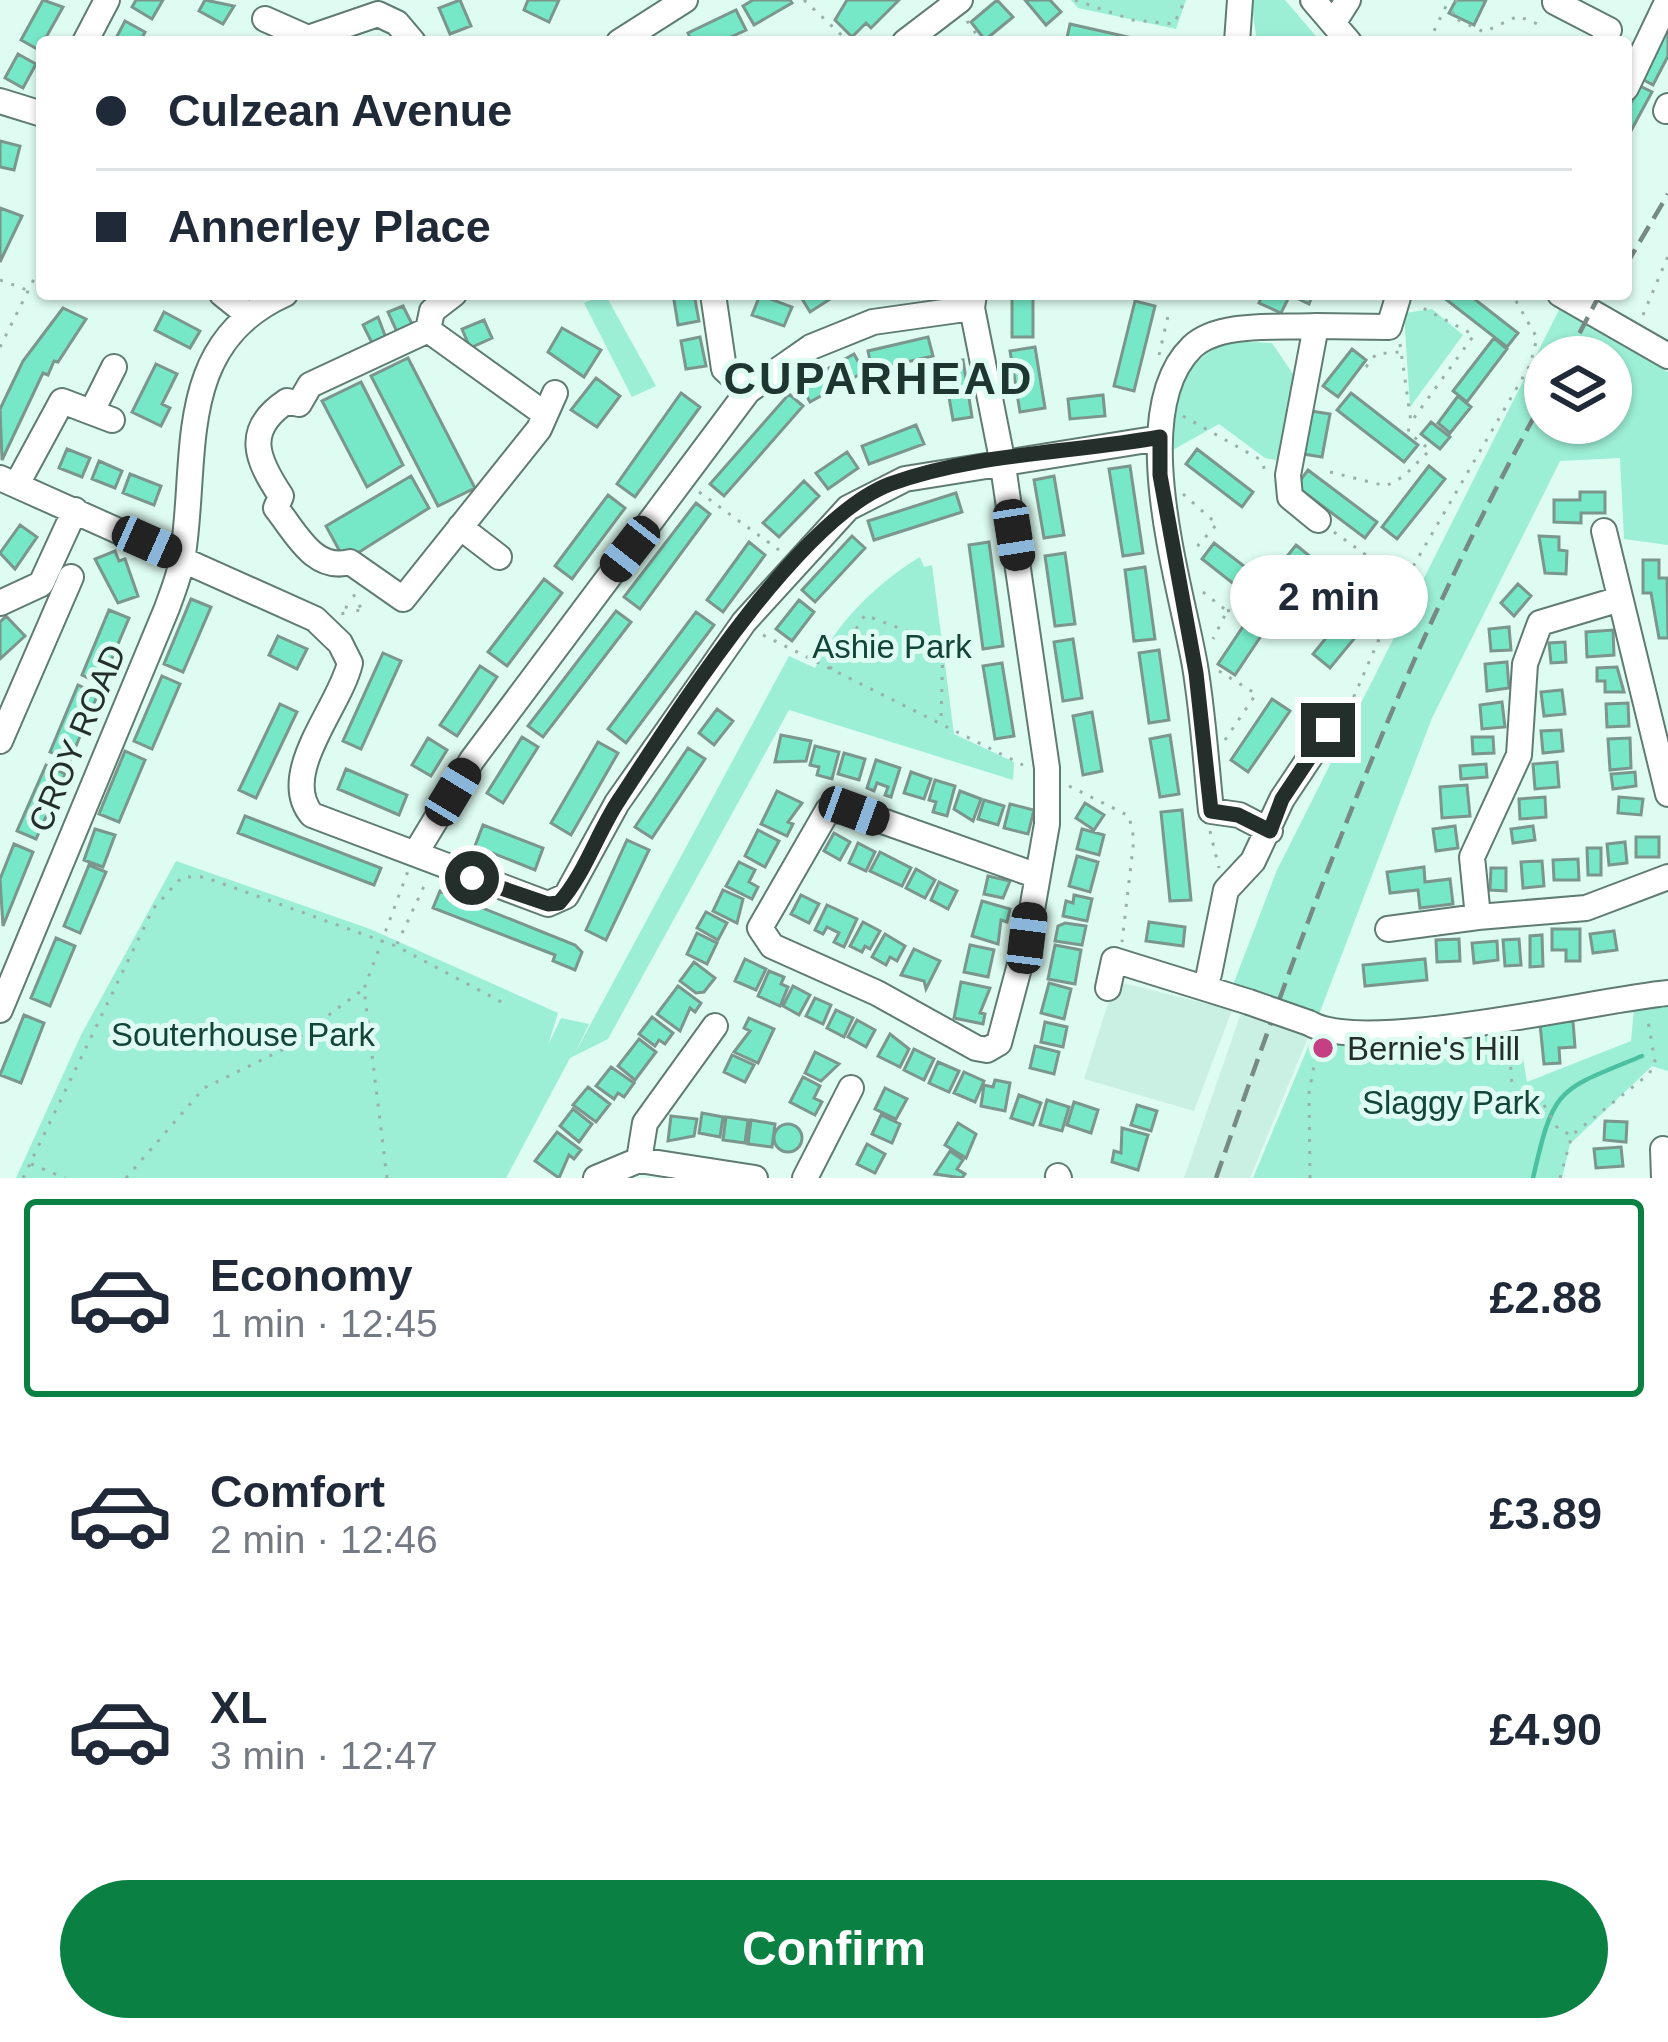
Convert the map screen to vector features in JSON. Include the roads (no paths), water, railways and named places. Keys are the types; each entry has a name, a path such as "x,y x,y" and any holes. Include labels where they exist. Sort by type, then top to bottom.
{"street":[{"path":"88,36 106,0"},
{"path":"628,36 685,0"},
{"path":"1237,36 1240,0"},
{"path":"1313,0 1342,32"},
{"path":"1342,32 1348,0"},
{"path":"1632,75 1668,0"},
{"path":"1555,2 1606,36"},
{"path":"260,9 305,36"},
{"path":"916,36 964,11"},
{"path":"314,36 378,14 397,23 408,36"},
{"path":"1632,43 1645,47"},
{"path":"0,101 36,112"},
{"path":"230,300 247,314 274,300"},
{"path":"428,330 432,310 446,300"},
{"path":"714,300 724,369 748,391"},
{"path":"1270,831 1238,815 1211,811 1160,475 1160,437 1180,363 1194,345 1213,333 1389,326 1396,300"},
{"path":"1570,300 1668,356"},
{"path":"425,859 472,760 748,391 811,347 873,322 973,301 1003,459 1047,770 1047,824 999,1042 987,1050 772,946 760,928 828,810 854,811 1035,874"},
{"name":"CROY ROAD","path":"0,1010 167,608 183,558 194,413 205,375 247,314"},
{"path":"1316,326 1288,475 1290,497 1318,520"},
{"path":"428,330 549,403 539,429 403,599 350,562 332,567 318,560 276,508 281,496 258,461 258,438 278,406 287,401 298,404 310,386 428,330"},
{"path":"114,367 102,416 68,400 56,406 9,481 301,611 336,639 350,663 300,780 304,805 313,815 548,904 559,903 617,803 744,622 848,508 885,486 1003,459 1160,437"},
{"path":"0,603 32,591 50,569 75,510"},
{"path":"460,527 499,557"},
{"path":"1604,531 1660,733 1668,794"},
{"path":"0,741 71,577"},
{"path":"32,591 54,617"},
{"path":"1478,917 1472,857 1519,754 1526,664 1540,623 1620,599"},
{"path":"1209,974 1226,890 1270,831 1282,799 1328,730"},
{"path":"1388,928 1586,908 1668,877"},
{"path":"1108,988 1117,961 1316,1028 1374,1034 1657,994"},
{"path":"639,1160 645,1123 716,1026"},
{"path":"685,1068 708,1085"},
{"path":"805,1178 851,1088"},
{"path":"832,1128 857,1141"},
{"path":"1663,1149 1664,1178"},
{"path":"596,1178 639,1160 755,1178"}],"waterway":[{"path":"1533,1178 1547,1125 1564,1096 1592,1077 1642,1056"}],"railway":[{"path":"1632,255 1668,194"},
{"path":"1578,336 1597,300"},
{"path":"1216,1178 1363,780 1447,588 1524,436"}],"place":[{"name":"Bernie's Hill","path":"1323,1048"}],"district":[{"name":"CUPARHEAD","path":"879,378"}],"park label":[{"name":"Ashie Park","path":"892,646"},
{"name":"Souterhouse Park","path":"243,1034"},
{"name":"Slaggy Park","path":"1451,1102"}]}
